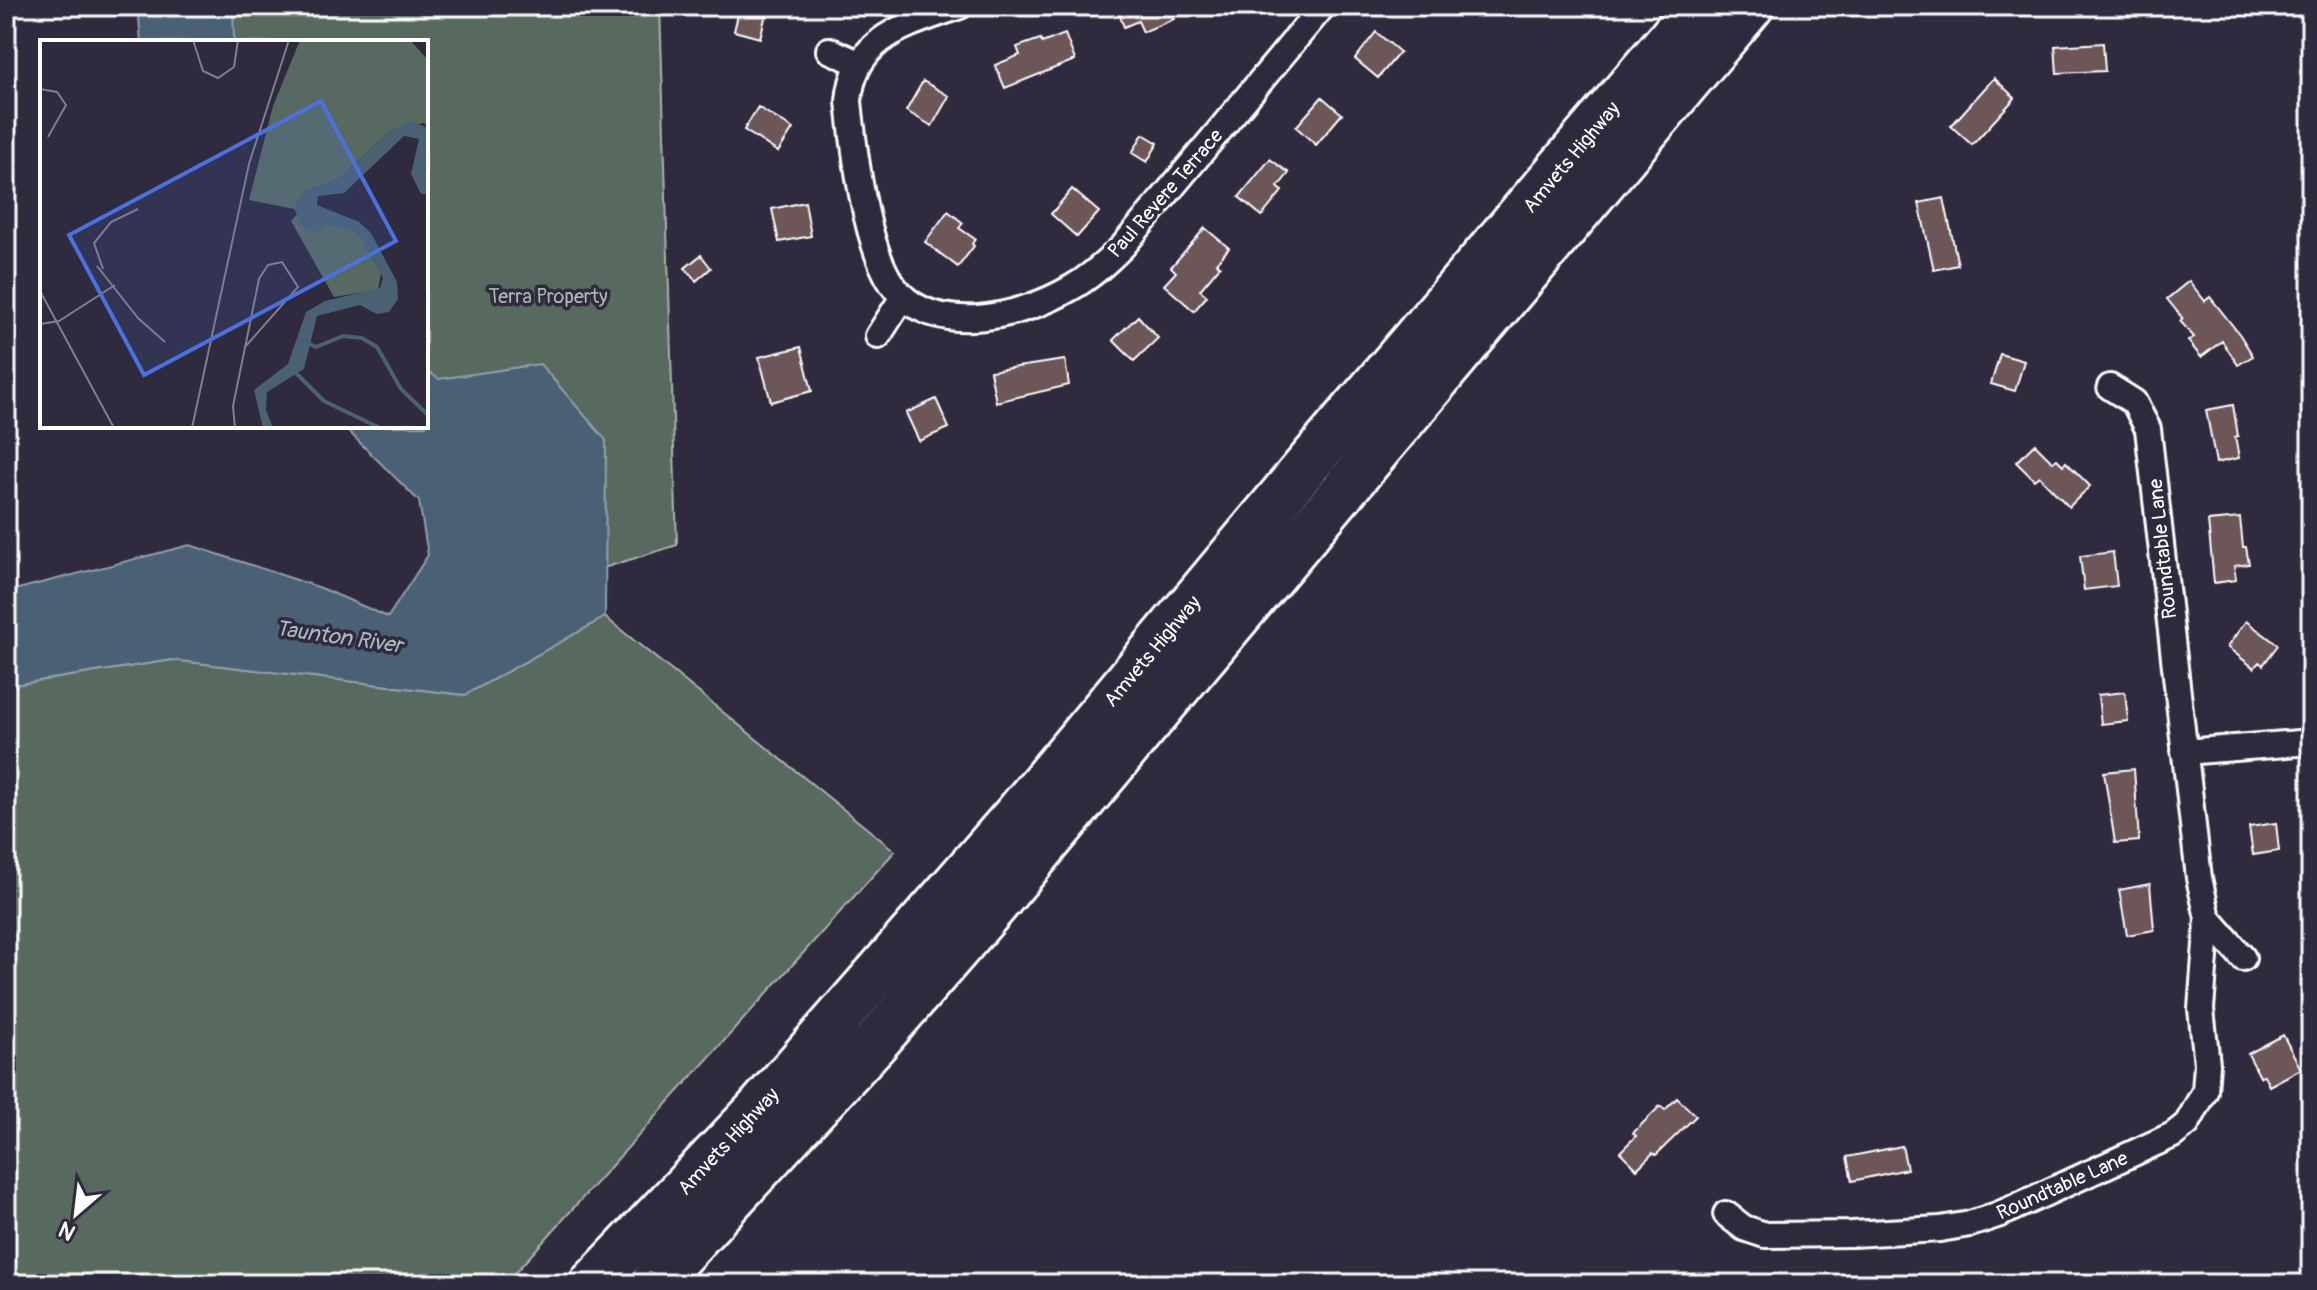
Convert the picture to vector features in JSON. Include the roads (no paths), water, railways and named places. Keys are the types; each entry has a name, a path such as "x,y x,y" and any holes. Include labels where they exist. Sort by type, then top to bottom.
{"highway":[{"name":"Amvets Highway","path":"592,1284 756,1112 1015,816 1293,482 1698,6"},
{"name":"Amvets Highway","path":"653,1284 866,1054 995,905 1751,6"}],"street":[{"path":"878,336 903,297 884,270 871,237 849,101 850,86 858,63 877,42 960,6"},
{"name":"Paul Revere Terrace","path":"903,297 939,315 983,317 1022,310 1090,276 1123,246 1323,6"},
{"path":"829,50 858,63"},
{"name":"Roundtable Lane","path":"1726,1214 1744,1228 1765,1235 1852,1234 1940,1229 1970,1224 2014,1208 2173,1135 2187,1124 2205,1091 2207,1064 2201,1009 2208,918 2199,878 2148,429 2134,402 2110,387"},
{"path":"2184,752 2311,742"},
{"name":"Roundtable Lane","path":"2208,918 2243,958"}],"water":[{"path":"138,6 233,6 234,40 141,40"},
{"name":"Taunton River","path":"540,364 606,440 605,617 465,695 172,660 6,686 6,592 190,545 321,588 388,617 428,555 419,501 345,428 428,428 428,371 439,379"}],"park label":[{"name":"Terra Property","path":"548,296"}]}
